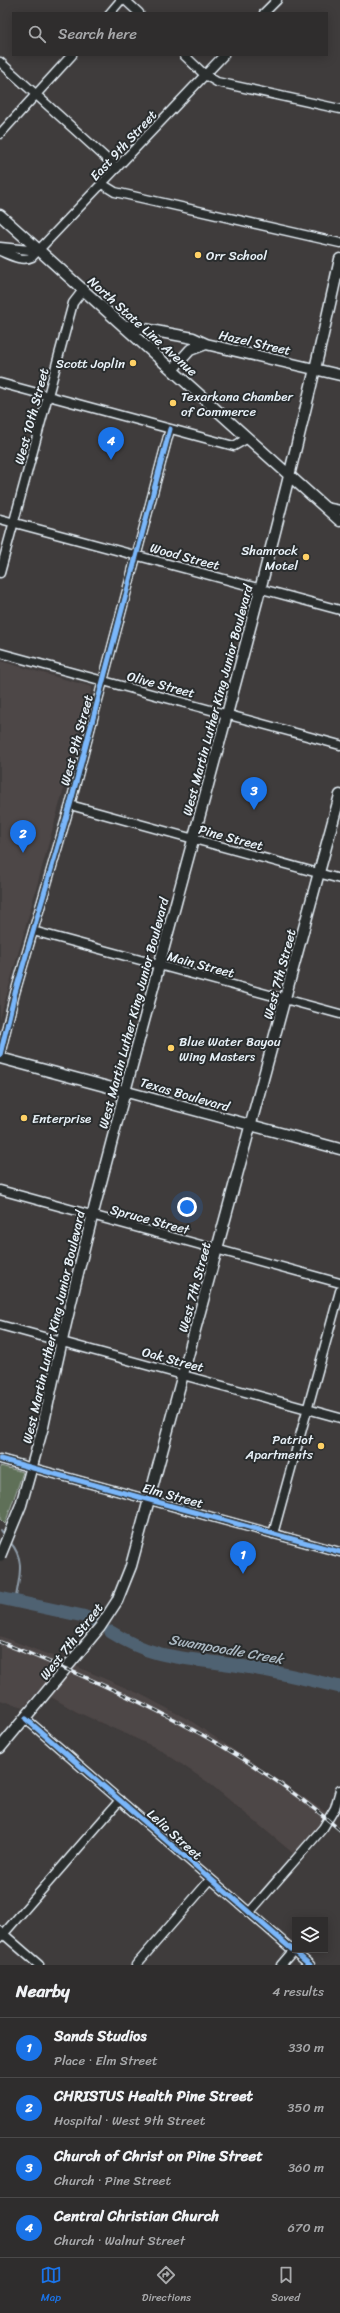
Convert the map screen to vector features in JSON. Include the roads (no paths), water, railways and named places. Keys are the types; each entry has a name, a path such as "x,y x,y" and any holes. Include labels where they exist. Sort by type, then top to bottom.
{"main road":[{"name":"North State Line Avenue","path":"0,215 340,521"},
{"name":"West Martin Luther King Junior Boulevard","path":"0,1556 21,1505 43,1427 61,1341 92,1215 290,476 316,370 340,259"},
{"path":"122,325 193,338 206,344"},
{"name":"Hazel Street","path":"172,370 190,350 206,344 340,375"},
{"name":"West 7th Street","path":"0,1748 26,1719 100,1627 117,1601 132,1566 340,795"},
{"name":"Texas Boulevard","path":"0,1058 125,1090 340,1149"}],"street":[{"path":"111,12 121,0"},
{"path":"125,0 138,12"},
{"path":"265,12 277,0"},
{"path":"0,134 71,56"},
{"path":"185,56 205,75 220,83 340,109"},
{"name":"East 9th Street","path":"39,251 223,56"},
{"path":"0,62 117,168"},
{"path":"102,184 115,192 340,243"},
{"path":"0,248 39,251"},
{"path":"0,251 26,259 39,251"},
{"name":"West 10th Street","path":"0,573 49,397 73,303 83,290"},
{"path":"0,383 234,446 248,438"},
{"name":"West 9th Street","path":"0,1055 33,932 70,805 170,429"},
{"path":"325,507 340,510"},
{"name":"Wood Street","path":"0,519 340,610"},
{"name":"Olive Street","path":"0,653 340,745"},
{"name":"Pine Street","path":"70,805 340,879"},
{"name":"Main Street","path":"33,932 340,1014"},
{"name":"Spruce Street","path":"0,1190 217,1250 340,1282"},
{"path":"273,1534 340,1291"},
{"name":"Oak Street","path":"0,1325 184,1374 340,1418"},
{"name":"Elm Street","path":"0,1459 340,1552"},
{"name":"Lelia Street","path":"26,1719 292,1950"},
{"path":"249,1913 323,1828 335,1808 340,1790"},
{"path":"39,1965 1,1934 120,1800"},
{"path":"136,1965 210,1880"},
{"path":"281,1965 292,1952"},
{"name":"Lelia Street","path":"295,1953 310,1965"}],"waterway":[{"path":"0,1530 4,1536"},
{"path":"10,1542 15,1549 20,1564 15,1603"},
{"name":"Swampoodle Creek","path":"0,1598 83,1616 93,1620"},
{"name":"Swampoodle Creek","path":"111,1632 126,1641 167,1656 255,1668 340,1687"}],"railway":[{"path":"0,1642 46,1660 135,1700 221,1745 302,1799 340,1830"}],"place":[{"name":"Orr School","path":"198,255"},
{"name":"Scott Joplin","path":"133,363"},
{"name":"Texarkana Chamber of Commerce","path":"173,403"},
{"name":"Central Christian Church","path":"111,460"},
{"name":"Shamrock Motel","path":"306,557"},
{"name":"Church of Christ on Pine Street","path":"254,810"},
{"name":"CHRISTUS Health Pine Street","path":"23,853"},
{"name":"Blue Water Bayou Wing Masters","path":"171,1048"},
{"name":"Enterprise","path":"24,1118"},
{"name":"Patriot Apartments","path":"321,1446"},
{"name":"Sands Studios","path":"243,1574"}]}
